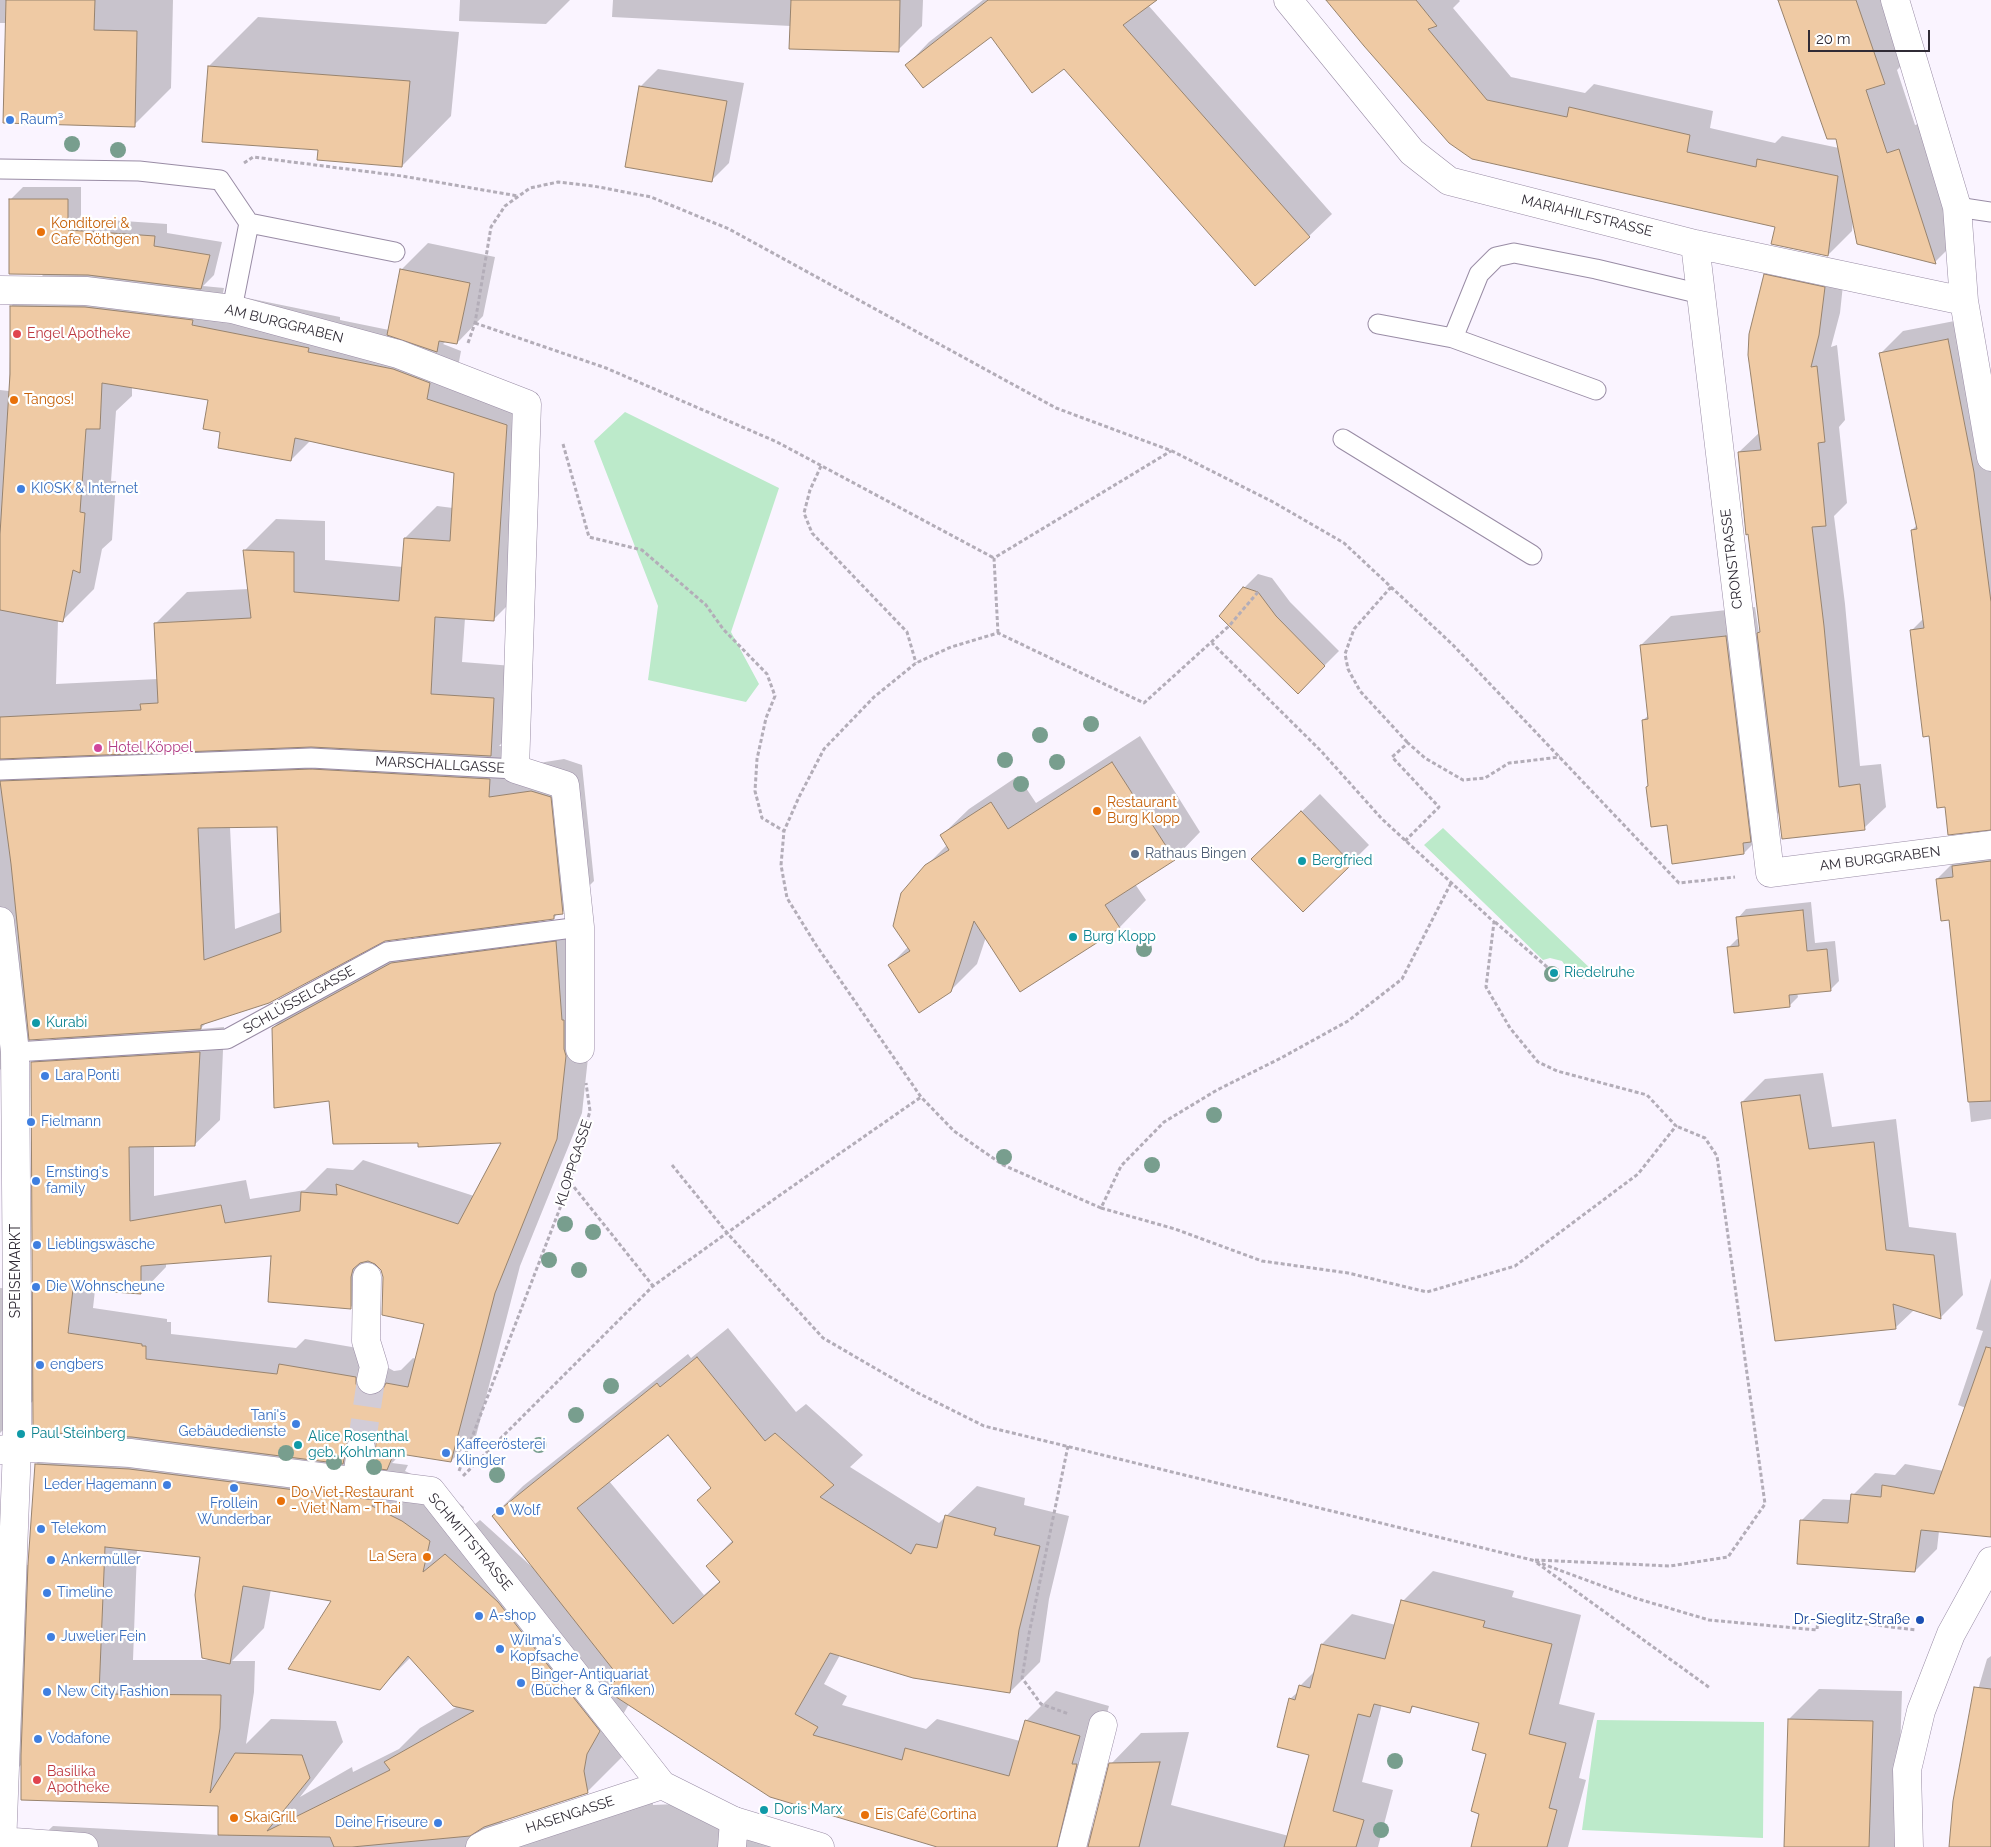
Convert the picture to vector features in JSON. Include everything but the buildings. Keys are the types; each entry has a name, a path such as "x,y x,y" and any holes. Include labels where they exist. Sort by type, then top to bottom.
{"street":[{"name":"MARIAHILFSTRASSE","path":"1288,0 1412,152 1449,181 1695,244 1964,301"},
{"path":"1895,0 1957,206 1964,301 1991,457"},
{"name":"CRONSTRASSE","path":"1695,244 1770,873"},
{"name":"AM BURGGRABEN","path":"0,290 86,291 232,309 398,354 527,404"},
{"name":"MARSCHALLGASSE","path":"515,769 527,404"},
{"path":"515,769 565,785 580,927 580,1049"},
{"name":"AM BURGGRABEN","path":"1770,873 1991,845"},
{"name":"SPEISEMARKT","path":"0,920 15,1052 8,1109 8,1449 1,1843"},
{"path":"367,1277 366,1341 374,1367 371,1380"},
{"path":"357,1480 361,1448"},
{"name":"SCHMITTSTRASSE","path":"8,1449 130,1453 357,1480 442,1488 662,1785 733,1834 820,1847"},
{"path":"1908,1847 1906,1770 1921,1711 1951,1634 1991,1561"},
{"path":"1072,1847 1103,1725"},
{"name":"HASENGASSE","path":"486,1845 662,1785"},
{"path":"1,1843 84,1847"}],"lane":[{"path":"0,169 138,171 220,180 249,223 394,252"},
{"path":"1957,206 1991,212"},
{"path":"232,309 249,223"},
{"path":"1453,338 1479,274 1496,257 1514,253 1596,269 1701,294"},
{"path":"1378,324 1453,338 1596,390"},
{"path":"1343,438 1532,555"},
{"name":"MARSCHALLGASSE","path":"0,770 311,758 515,769"},
{"name":"SCHLÜSSELGASSE","path":"15,1052 227,1039 387,952 580,927"}],"path":[{"path":"220,180 253,157 402,176 519,196"},
{"path":"467,345 475,323 490,227 505,206 530,188 558,182 593,186 651,197 729,229 1056,408 1172,450 1273,502 1344,543 1453,644 1679,883 1770,873"},
{"path":"475,323 606,368 777,442 994,558"},
{"path":"527,404 556,419 589,537 642,550 706,605 723,630 767,674 775,696 766,718 757,760 755,791 762,818 784,831"},
{"path":"994,558 1172,450"},
{"path":"821,466 810,490 804,513 812,533 908,632 916,663"},
{"path":"994,558 998,633"},
{"path":"1391,587 1354,629 1345,654 1348,669 1360,691 1408,743 1425,758 1463,780 1485,778 1509,763 1560,757"},
{"path":"1258,592 1212,643 1144,703 998,633 951,647 916,663 874,697 824,749 798,797 784,831 781,865 787,898 816,945 921,1097 954,1131 1003,1165 1101,1208 1174,1228 1262,1261 1348,1274 1427,1292 1515,1266 1638,1174 1676,1126"},
{"path":"1212,643 1321,750 1382,819 1450,883 1554,973"},
{"path":"1405,841 1440,807 1392,757 1408,743"},
{"path":"1101,1208 1121,1166 1164,1122 1217,1090 1281,1058 1348,1021 1402,979 1450,883"},
{"path":"1494,922 1486,987 1510,1028 1538,1062 1557,1071 1647,1095 1676,1126 1705,1138 1718,1156 1765,1504 1728,1557 1670,1566 1532,1560"},
{"name":"KLOPPGASSE","path":"442,1488 570,1182 590,1111 580,1049"},
{"path":"442,1488 653,1286 921,1097"},
{"path":"672,1166 728,1234 823,1338 918,1392 984,1426 1532,1560 1635,1598 1709,1620 1818,1630 1818,1618 1951,1634"},
{"path":"570,1182 653,1286"},
{"path":"1068,1446 1029,1634 1022,1678 1041,1704 1103,1725"},
{"path":"1532,1560 1710,1688"}],"green space":[{"path":"625,412 779,488 731,632 759,684 746,702 648,680 658,606 594,441"},
{"path":"1443,828 1593,971 1584,979 1569,971 1562,961 1550,958 1543,960 1424,845"},
{"path":"1597,1720 1764,1722 1763,1838 1582,1830"}],"tunnel":[{"path":"361,1448 371,1380"}],"place":[{"name":"Raum³","path":"10,120"},
{"name":"Konditorei & Cafe Röthgen","path":"41,232"},
{"name":"Engel Apotheke","path":"17,334"},
{"name":"Tangos!","path":"14,400"},
{"name":"KIOSK & Internet","path":"21,489"},
{"name":"Hotel Köppel","path":"98,748"},
{"name":"Restaurant Burg Klopp","path":"1097,811"},
{"name":"Rathaus Bingen","path":"1135,854"},
{"name":"Bergfried","path":"1302,861"},
{"name":"Burg Klopp","path":"1073,937"},
{"name":"Riedelruhe","path":"1554,973"},
{"name":"Kurabi","path":"36,1023"},
{"name":"Lara Ponti","path":"45,1076"},
{"name":"Fielmann","path":"31,1122"},
{"name":"Ernsting's family","path":"36,1181"},
{"name":"Lieblingswäsche","path":"37,1245"},
{"name":"Die Wohnscheune","path":"36,1287"},
{"name":"engbers","path":"40,1365"},
{"name":"Tani's Gebäudedienste","path":"296,1424"},
{"name":"Paul Steinberg","path":"21,1434"},
{"name":"Alice Rosenthal geb. Kohlmann","path":"298,1445"},
{"name":"Kaffeerösterei Klingler","path":"446,1453"},
{"name":"Leder Hagemann","path":"167,1485"},
{"name":"Frollein Wunderbar","path":"234,1488"},
{"name":"Do Viet-Restaurant - Viet Nam - Thai","path":"281,1501"},
{"name":"Wolf","path":"500,1511"},
{"name":"Telekom","path":"41,1529"},
{"name":"La Sera","path":"427,1557"},
{"name":"Ankermüller","path":"51,1560"},
{"name":"Timeline","path":"47,1593"},
{"name":"A-shop","path":"479,1616"},
{"name":"Dr.-Sieglitz-Straße","path":"1920,1620"},
{"name":"Juwelier Fein","path":"51,1637"},
{"name":"Wilma's Kopfsache","path":"500,1649"},
{"name":"Binger-Antiquariat (Bücher & Grafiken)","path":"521,1683"},
{"name":"New City Fashion","path":"47,1692"},
{"name":"Vodafone","path":"38,1739"},
{"name":"Basilika Apotheke","path":"37,1780"},
{"name":"Doris Marx","path":"764,1810"},
{"name":"Eis Café Cortina","path":"865,1815"},
{"name":"SkaiGrill","path":"234,1818"},
{"name":"Deine Friseure","path":"438,1823"}]}
